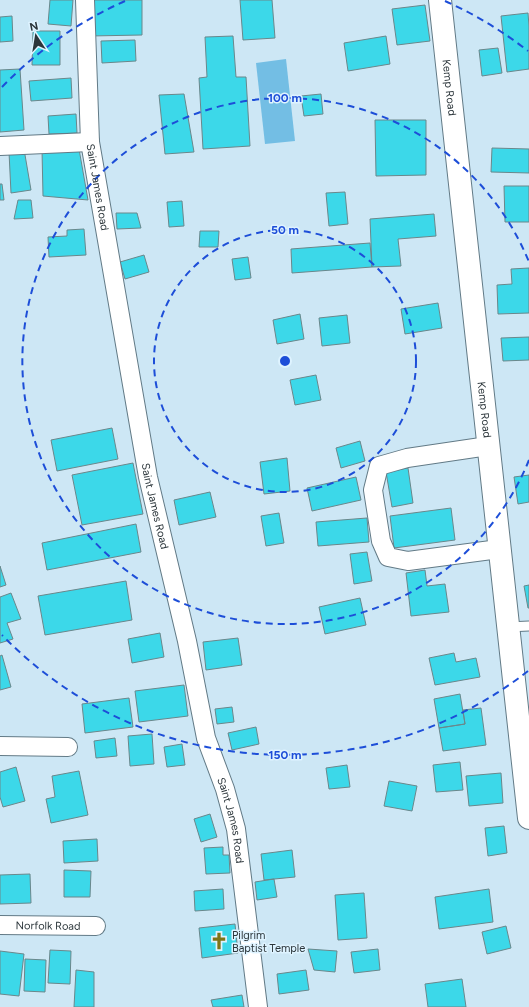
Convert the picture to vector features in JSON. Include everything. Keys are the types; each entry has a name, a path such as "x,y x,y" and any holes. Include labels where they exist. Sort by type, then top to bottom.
{"street":[{"name":"Saint James Road","path":"85,0 90,142 148,477 187,641 206,738 225,789 236,829 258,1007"},
{"name":"Kemp Road","path":"440,0 529,818"},
{"path":"0,146 90,142"},
{"path":"488,446 407,458 380,466 373,490 381,541 388,557 408,561 499,549"},
{"path":"0,746 68,747"},
{"name":"Norfolk Road","path":"0,925 96,926"}],"lane":[{"path":"508,627 529,626"}],"shaded area":[{"path":"286,59 295,141 265,144 256,63"}],"building":[{"path":"50,0 73,0 71,26 48,24"},
{"path":"90,0 142,0 142,35 90,36"},
{"path":"240,0 272,0 275,38 243,40"},
{"path":"425,5 430,41 397,45 392,9"},
{"path":"528,13 529,69 507,72 501,16"},
{"path":"12,16 13,41 0,42 0,17"},
{"path":"33,31 60,31 60,65 32,65"},
{"path":"233,36 236,77 246,77 250,146 203,149 199,78 207,77 205,37"},
{"path":"386,36 390,64 348,71 344,43"},
{"path":"135,40 136,61 102,63 101,41"},
{"path":"498,48 502,73 482,76 479,50"},
{"path":"20,69 24,130 0,132 0,70"},
{"path":"71,78 72,98 31,101 29,81"},
{"path":"184,94 194,152 165,154 159,95"},
{"path":"321,94 323,114 304,116 301,96"},
{"path":"76,114 77,133 49,134 48,116"},
{"path":"375,120 426,120 426,175 376,176"},
{"path":"492,148 529,149 529,173 491,172"},
{"path":"24,149 31,190 11,193 9,152"},
{"path":"79,149 88,200 43,196 42,150"},
{"path":"0,184 2,184 4,200 0,200"},
{"path":"504,186 529,186 529,222 505,222"},
{"path":"345,192 348,224 329,226 326,193"},
{"path":"18,200 31,200 33,218 14,219"},
{"path":"182,201 184,226 169,227 167,202"},
{"path":"116,213 137,213 141,228 117,229"},
{"path":"434,214 436,236 398,239 401,266 372,267 370,219"},
{"path":"84,229 86,255 49,257 48,237 67,236 67,230"},
{"path":"200,231 219,231 218,247 199,247"},
{"path":"370,243 372,267 292,273 291,249"},
{"path":"144,255 149,272 125,279 120,262"},
{"path":"248,257 251,278 235,280 232,259"},
{"path":"529,268 529,313 498,314 497,285 512,284 511,269"},
{"path":"438,303 442,328 405,334 401,309"},
{"path":"300,314 304,339 277,344 273,320"},
{"path":"347,315 350,343 322,346 319,318"},
{"path":"529,337 529,360 503,361 501,338"},
{"path":"316,375 321,400 295,405 290,380"},
{"path":"112,428 118,459 57,471 51,440"},
{"path":"360,441 365,461 341,468 336,448"},
{"path":"287,458 290,491 264,494 260,462"},
{"path":"133,463 143,514 82,525 72,475"},
{"path":"408,468 413,503 392,507 386,472"},
{"path":"529,475 529,502 518,504 514,477"},
{"path":"356,477 361,500 312,511 307,488"},
{"path":"210,492 216,517 179,525 174,500"},
{"path":"451,508 455,540 394,548 390,516"},
{"path":"279,513 284,543 266,546 261,516"},
{"path":"367,518 369,542 318,546 316,522"},
{"path":"136,524 141,552 47,570 42,543"},
{"path":"367,552 372,581 354,584 350,554"},
{"path":"0,566 6,585 0,587"},
{"path":"425,570 427,586 445,584 449,612 411,616 406,573"},
{"path":"126,581 132,620 45,635 38,596"},
{"path":"529,585 529,608 528,608 524,586"},
{"path":"11,593 21,619 7,623 13,639 0,643 0,597"},
{"path":"360,598 366,625 325,634 319,607"},
{"path":"160,633 164,657 132,663 128,639"},
{"path":"238,638 242,665 206,670 203,642"},
{"path":"454,653 456,662 476,658 480,677 435,685 429,658"},
{"path":"2,655 11,687 0,690 0,656"},
{"path":"184,685 188,716 139,722 135,691"},
{"path":"460,694 465,724 439,728 434,699"},
{"path":"129,698 133,727 85,733 82,704"},
{"path":"232,707 234,722 217,724 215,709"},
{"path":"481,708 486,745 443,751 439,728 465,724 463,710"},
{"path":"256,727 259,744 232,750 228,733"},
{"path":"152,734 154,764 130,766 128,736"},
{"path":"115,738 117,756 96,758 94,741"},
{"path":"182,744 185,765 167,767 164,747"},
{"path":"460,762 463,790 436,792 433,765"},
{"path":"347,765 350,787 329,789 326,768"},
{"path":"16,767 25,801 3,807 0,797 0,772"},
{"path":"79,771 88,815 51,823 46,799 55,797 52,776"},
{"path":"501,773 503,803 469,806 466,776"},
{"path":"389,781 417,786 412,811 384,806"},
{"path":"210,814 217,837 201,842 194,819"},
{"path":"504,826 507,853 488,856 485,828"},
{"path":"97,839 98,861 64,863 63,841"},
{"path":"223,847 223,855 229,855 230,873 206,874 204,848"},
{"path":"292,850 295,877 264,880 261,854"},
{"path":"64,870 91,871 90,897 64,897"},
{"path":"30,874 31,903 0,904 0,875"},
{"path":"274,879 277,897 257,900 255,882"},
{"path":"223,889 224,909 195,911 194,891"},
{"path":"489,889 493,922 439,929 435,897"},
{"path":"364,893 367,938 338,940 335,895"},
{"name":"Pilgrim Baptist Temple","path":"235,924 238,953 202,958 199,928"},
{"path":"506,926 511,948 487,954 482,932"},
{"path":"308,949 337,951 335,972 314,970"},
{"path":"378,949 380,970 354,973 351,952"},
{"path":"50,950 71,951 70,984 48,983"},
{"path":"0,951 24,954 19,996 0,994"},
{"path":"25,959 46,960 45,992 24,991"},
{"path":"76,970 94,972 94,1007 74,1007"},
{"path":"306,970 309,990 279,994 277,974"},
{"path":"462,979 466,1007 428,1007 425,984"},
{"path":"242,995 244,1007 213,1007 211,1000"}],"place":[{"name":"Pilgrim Baptist Temple","path":"219,941"}]}
